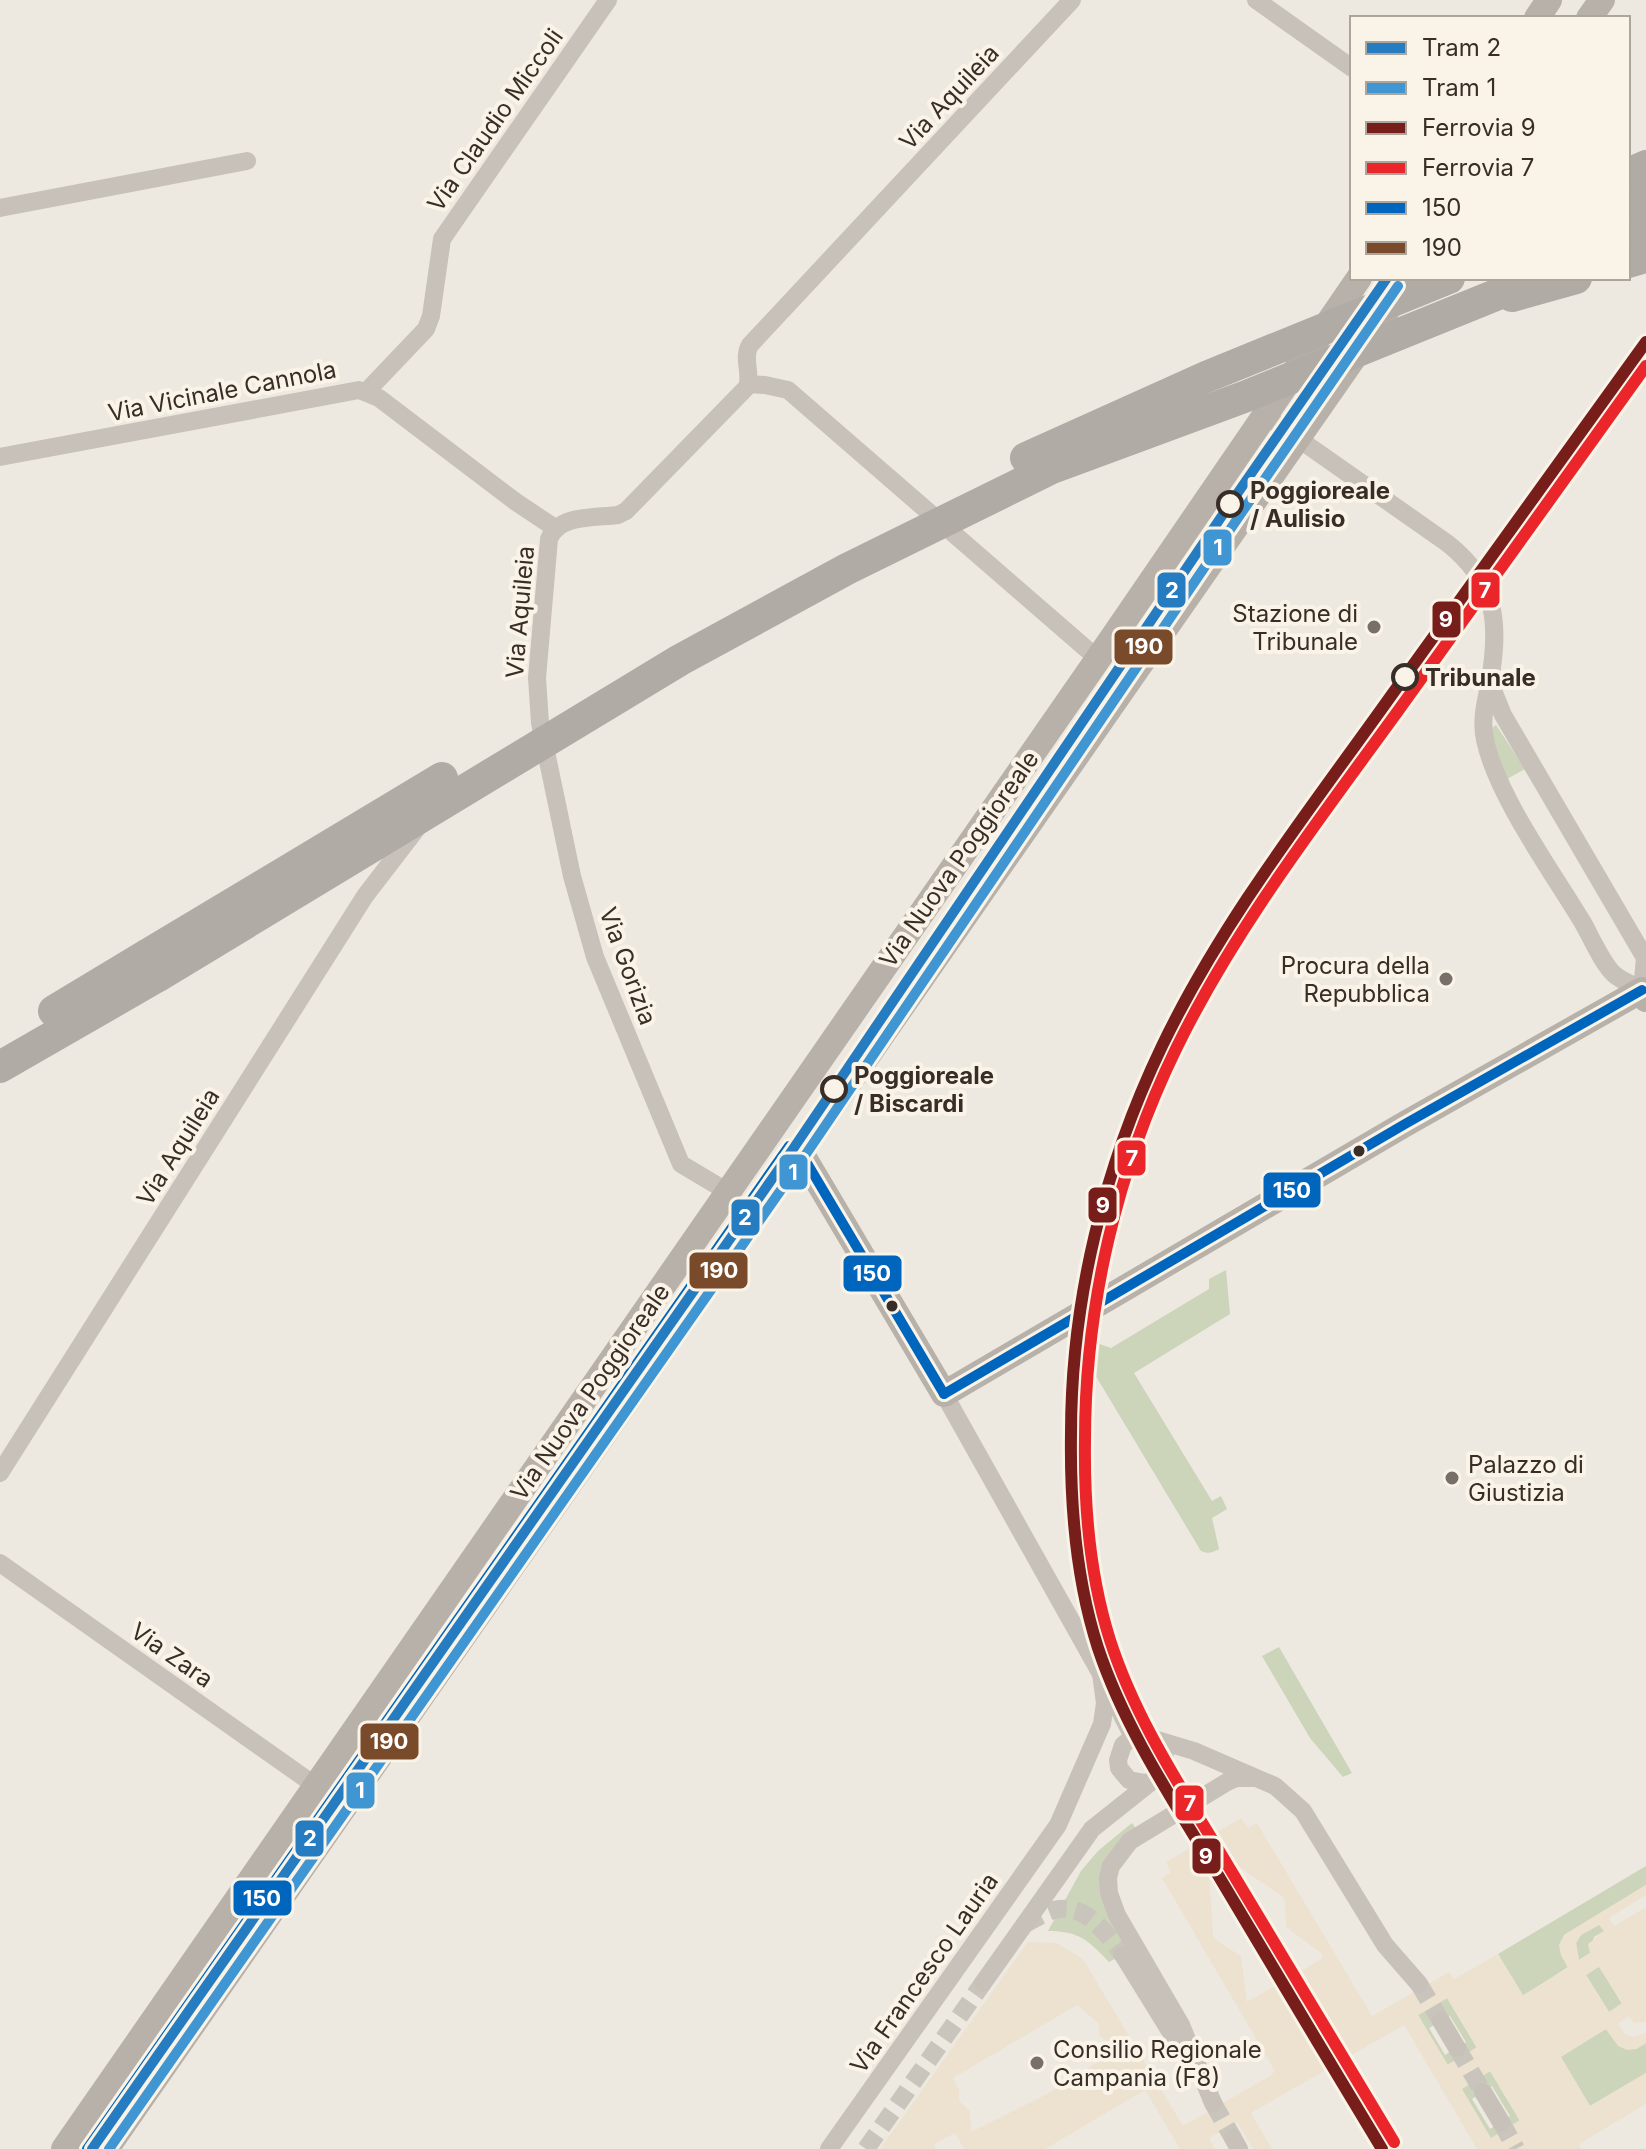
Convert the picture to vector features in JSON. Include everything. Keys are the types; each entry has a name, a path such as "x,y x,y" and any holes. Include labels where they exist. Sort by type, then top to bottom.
{"highway":[{"path":"0,1044 668,643 855,542 1035,453 1191,383 1445,280"},
{"path":"0,1067 158,976 680,660 847,569 1052,468 1244,397 1533,280"},
{"path":"1455,312 1569,280"}],"main road":[{"name":"Via Nuova Poggioreale","path":"64,2149 1358,280"},
{"name":"Via Nuova Poggioreale","path":"106,2149 1408,280"},
{"path":"768,1134 801,1153 944,1394 1405,1124 1644,994"}],"street":[{"name":"Via Claudio Miccoli","path":"366,392 426,329 431,316 442,239 608,0"},
{"name":"Via Aquileia","path":"0,1473 365,896 450,785 527,737 540,723 537,667 549,539 555,528 569,521 618,515 626,511 749,384 746,351 750,345 1072,0"},
{"path":"1256,0 1350,67"},
{"path":"0,208 247,161"},
{"path":"749,384 788,390 1098,659"},
{"name":"Via Vicinale Cannola","path":"0,457 350,391 366,392 379,398 555,528"},
{"path":"1266,416 1447,543 1473,566 1492,603 1494,630 1490,683 1483,719 1488,753 1501,783 1614,975 1644,994"},
{"path":"1490,683 1503,715 1645,958 1644,994"},
{"name":"Via Gorizia","path":"540,723 572,876 595,957 681,1164 728,1192"},
{"path":"944,1394 1101,1674 1128,1741 1118,1760 1123,1775 1137,1783 1156,1779 1183,1765 1194,1751"},
{"name":"Via Zara","path":"0,1563 316,1786"},
{"name":"Via Francesco Lauria","path":"829,2149 1058,1825 1102,1724 1105,1703 1101,1674"},
{"path":"1083,1768 1141,1735 1194,1751 1260,1779 1292,1798 1385,1945 1419,1984"},
{"path":"983,1983 1092,1829 1163,1772 1166,1758 1156,1740"},
{"path":"1123,1955 1213,2103 1181,2025 1117,1915 1109,1893 1108,1878 1111,1866 1130,1841 1146,1830 1227,1782 1236,1778 1260,1779"},
{"path":"1441,2021 1457,2048"},
{"path":"1483,2092 1501,2122"}],"green space":[{"path":"1496,725 1525,769 1507,779 1494,753 1492,728"},
{"path":"1226,1270 1230,1314 1134,1373 1212,1501 1221,1496 1227,1509 1212,1518 1219,1549 1208,1553 1201,1551 1091,1368 1090,1355 1097,1343 1111,1348 1209,1289 1209,1279"},
{"path":"1279,1647 1352,1773 1343,1777 1310,1738 1262,1656"},
{"path":"1132,1823 1137,1830 1103,1874 1132,1950 1109,1962 1082,1938 1048,1931 1081,1871 1098,1851"},
{"path":"1646,1866 1646,1885 1564,1935 1561,1955 1568,1967 1523,1996 1498,1954"},
{"path":"1600,1924 1604,1931 1594,1937 1590,1953 1579,1960 1576,1943 1581,1935"},
{"path":"1599,1966 1622,2004 1609,2012 1586,1975"},
{"path":"1447,1998 1477,2048 1447,2065 1418,2015","holes":["1450,2016 1466,2042 1445,2055 1429,2028"]},
{"path":"1606,2029 1618,2045 1636,2049 1646,2043 1646,2073 1590,2106 1560,2056"},
{"path":"1490,2071 1520,2121 1491,2139 1461,2089","holes":["1492,2086 1510,2116 1490,2129 1472,2099"]}],"shaded area":[{"path":"1241,1818 1248,1828 1257,1823 1372,2016 1449,1972 1454,1979 1498,1954 1523,1995 1568,1968 1559,1945 1564,1935 1646,1885 1646,1895 1609,1918 1614,1926 1646,1907 1646,2022 1634,2023 1629,2016 1618,2024 1624,2033 1633,2037 1646,2033 1646,2043 1627,2050 1618,2046 1606,2029 1561,2057 1590,2106 1646,2073 1646,2104 1579,2144 1581,2149 1477,2149 1404,2025 1251,2113 1272,2149 1253,2149 1237,2122 1209,2138 1215,2149 1180,2149 1145,2090 1045,2149 964,2149 955,2133 934,2144 936,2149 880,2149 1028,1942 1057,1943 1083,1959 1183,2126 1275,2071 1162,1878 1171,1872 1166,1862","holes":["1216,1852 1281,1895 1285,1901 1286,1927 1321,1953 1323,1958 1247,2002 1241,1956 1213,1935 1208,1857","1599,1925 1604,1931 1588,1944 1590,1953 1579,1960 1576,1943 1581,1935","1599,1967 1622,2003 1609,2012 1586,1975","1447,1998 1477,2047 1448,2065 1418,2015","1077,2005 1098,2023 1100,2036 1118,2049 1051,2092 971,2132 970,2111 959,2101 959,2090 953,2078","1490,2071 1520,2120 1491,2138 1462,2089"]}],"tunnel":[{"path":"1025,1924 1055,1910 1079,1912 1096,1923 1123,1955"},
{"path":"866,2149 983,1983"},
{"path":"1419,1984 1441,2021"},
{"path":"1457,2048 1483,2092"},
{"path":"1213,2103 1233,2138"},
{"path":"1501,2122 1516,2149"}],"tram line":[{"name":"2","path":"92,2149 793,1149 1386,280"},
{"name":"1","path":"109,2149 804,1157 1398,286"}],"rail line":[{"name":"9","path":"1382,2149 1136,1736 1098,1648 1084,1596 1073,1515 1073,1384 1084,1284 1108,1187 1141,1092 1212,953 1300,821 1646,342"},
{"name":"7","path":"1394,2142 1178,1783 1133,1699 1110,1640 1093,1567 1086,1491 1086,1390 1098,1289 1108,1240 1137,1142 1176,1049 1224,960 1309,834 1646,366"}],"transit line":[{"name":"190","path":"104,2149 800,1154 1391,286"},
{"name":"150","path":"944,1394 1405,1124 1642,990"},
{"name":"150","path":"87,2149 789,1146"},
{"name":"150","path":"801,1153 944,1394"}],"place":[{"name":"Poggioreale / Aulisio","path":"1230,504"},
{"name":"Stazione di Tribunale","path":"1374,627"},
{"name":"Tribunale","path":"1405,677"},
{"name":"Procura della Repubblica","path":"1446,979"},
{"name":"Poggioreale / Biscardi","path":"834,1089"},
{"name":"Palazzo di Giustizia","path":"1452,1478"},
{"name":"Consilio Regionale Campania (F8)","path":"1037,2063"}]}
